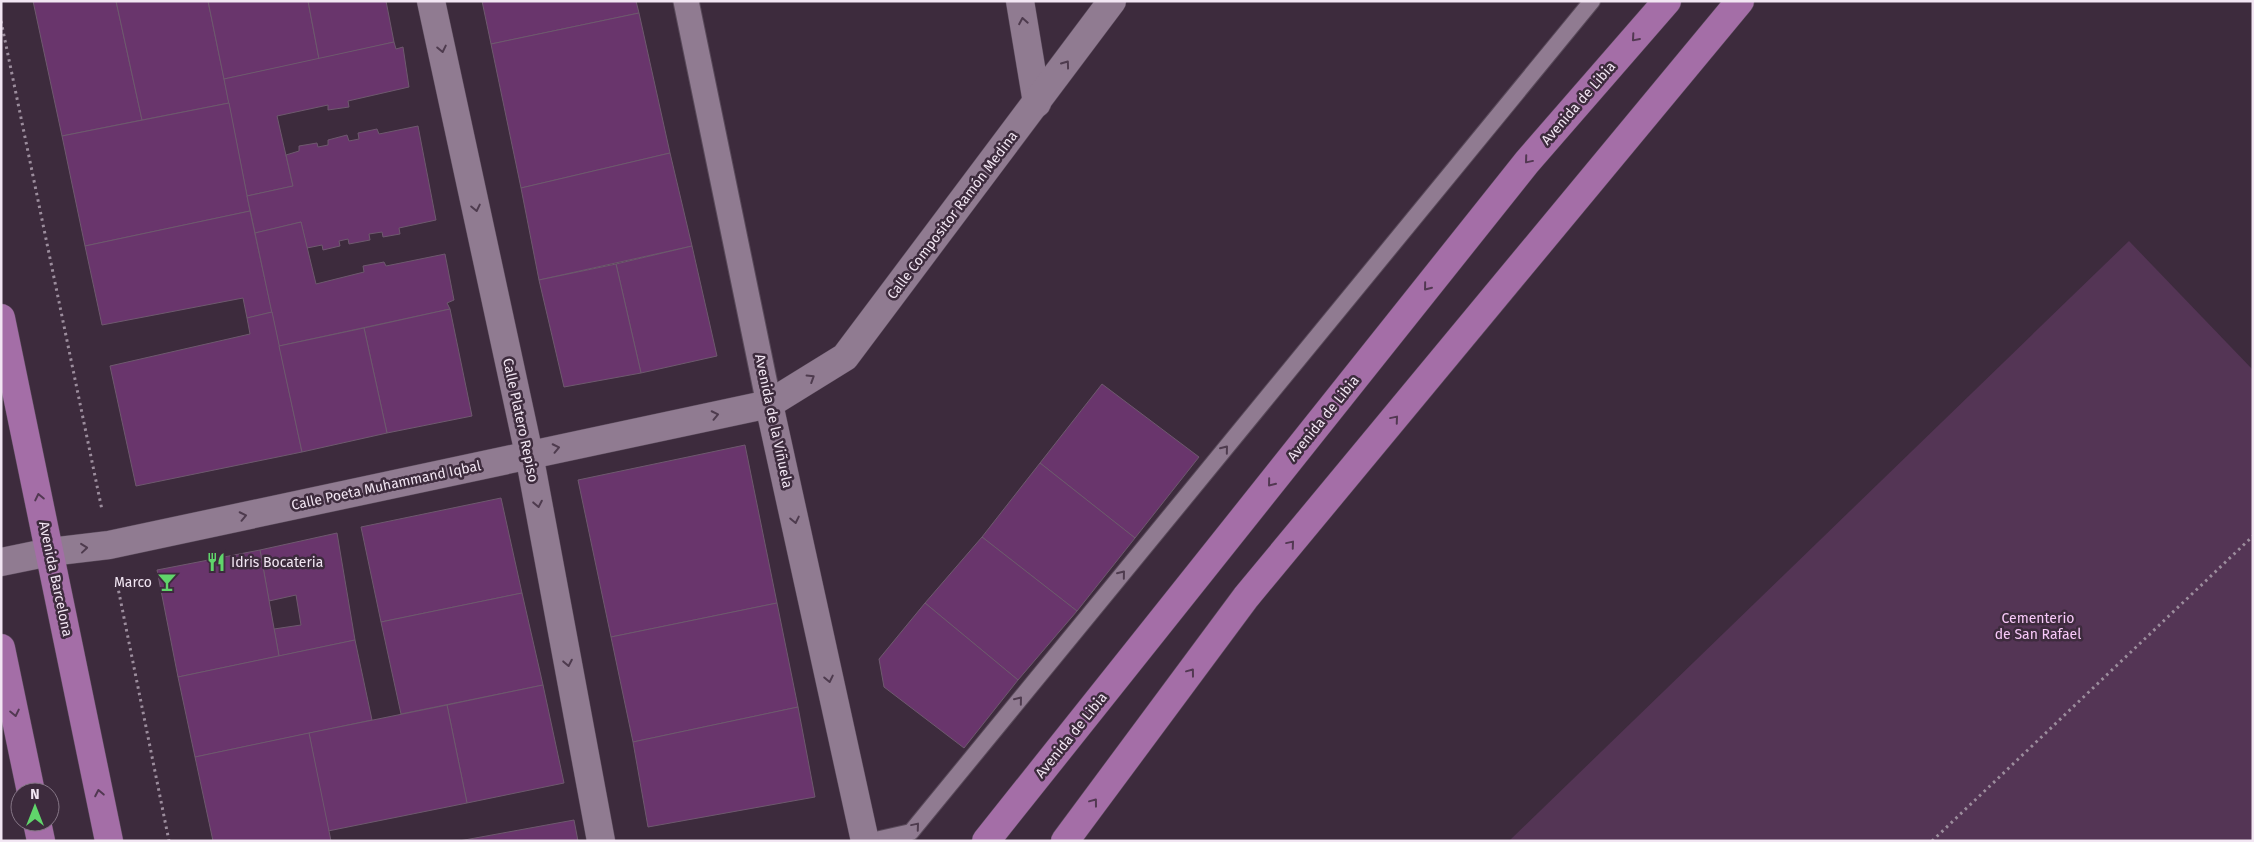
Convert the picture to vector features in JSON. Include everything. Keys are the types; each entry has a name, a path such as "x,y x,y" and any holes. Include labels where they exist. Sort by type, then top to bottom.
{"main road":[{"name":"Avenida de Libia","path":"986,841 1527,162 1667,1"},
{"path":"1065,841 1246,598 1740,1"},
{"name":"Avenida Barcelona","path":"1,318 109,841"},
{"path":"1,648 29,782"}],"street":[{"name":"Calle Platero Repiso","path":"432,1 529,454 601,841"},
{"name":"Avenida de la Viñuela","path":"686,1 770,404 865,841"},
{"path":"1020,1 1037,103"},
{"name":"Calle Compositor Ramón Medina","path":"770,404 845,357 1112,1"},
{"name":"Calle Poeta Muhammand Iqbal","path":"1,562 50,552 109,545 770,404"}],"lane":[{"path":"872,841 911,832 1592,1"}],"path":[{"path":"1,21 169,841"},
{"path":"1932,841 2253,536"}],"green space":[{"name":"Cementerio de San Rafael","path":"2129,241 2253,370 2253,841 1509,841"}],"building":[{"path":"33,1 116,1 142,120 62,136"},
{"path":"116,1 208,1 229,103 142,120"},
{"path":"208,1 308,1 319,59 224,79"},
{"path":"308,1 386,1 394,42 319,59"},
{"path":"482,1 636,1 639,13 491,44"},
{"path":"639,13 670,153 521,188 491,44"},
{"path":"394,42 396,49 403,47 409,87 348,101 349,107 328,110 328,105 277,116 293,186 247,196 224,79"},
{"path":"229,103 250,211 85,246 62,136"},
{"path":"418,126 436,220 399,228 400,234 383,237 382,232 369,234 370,240 349,244 348,239 339,241 340,246 323,250 322,245 307,248 301,222 255,233 247,196 293,186 286,155 299,151 299,146 317,143 318,147 328,145 328,140 347,135 349,141 359,139 358,133 377,129 379,134"},
{"path":"670,153 692,246 539,280 521,188"},
{"path":"250,211 272,312 247,318 243,298 102,325 85,246"},
{"path":"301,222 316,284 364,272 363,266 384,262 386,266 445,254 454,300 447,303 450,309 279,346 255,233"},
{"path":"692,246 717,356 641,373 616,264"},
{"path":"616,264 641,373 564,387 539,280"},
{"path":"450,309 472,416 387,433 364,328"},
{"path":"272,312 302,452 136,486 110,366 250,334 247,318"},
{"path":"364,328 387,433 302,452 279,346"},
{"path":"1102,384 1199,457 1135,538 1040,463"},
{"path":"745,445 777,603 611,637 578,480"},
{"path":"1040,463 1135,538 1077,611 982,537"},
{"path":"501,498 522,593 381,622 361,527"},
{"path":"337,533 355,640 279,656 274,629 301,625 296,595 269,601 260,550"},
{"path":"982,537 1077,611 1018,680 925,603"},
{"path":"260,550 279,656 178,677 157,570"},
{"path":"522,593 543,685 401,714 381,622"},
{"path":"777,603 798,707 633,742 611,637"},
{"path":"925,603 1018,680 964,748 884,687 879,659"},
{"path":"355,640 372,720 195,757 178,677"},
{"path":"543,685 564,783 467,803 447,705"},
{"path":"447,705 467,803 328,831 309,733"},
{"path":"798,707 815,797 648,827 633,742"},
{"path":"309,733 331,841 213,841 195,757"},
{"path":"574,820 578,841 459,841"}],"place":[{"name":"Idris Bocateria","path":"216,562"},
{"name":"Marco","path":"167,582"}]}
